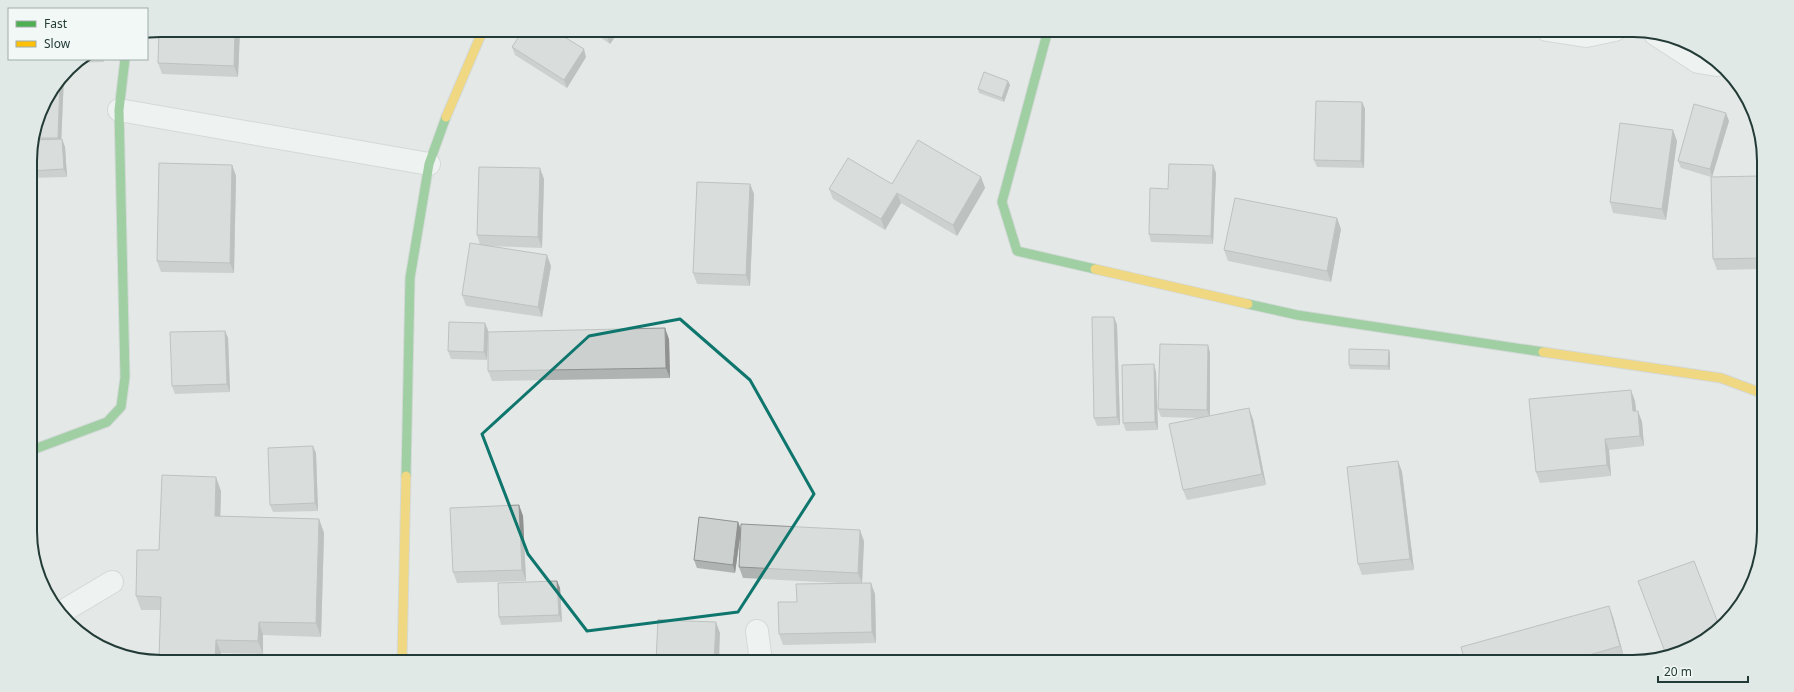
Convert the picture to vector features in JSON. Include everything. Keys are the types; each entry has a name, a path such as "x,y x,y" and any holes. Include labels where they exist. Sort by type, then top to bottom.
{"street":[{"path":"402,655 410,278 429,164 442,126 480,37"},
{"path":"1046,37 1002,202 1017,250 1297,314 1721,378 1757,391"},
{"path":"1667,42 1698,62 1710,64"},
{"path":"37,448 107,422 121,407 125,377 119,110 125,60"},
{"path":"119,110 429,164"},
{"path":"65,610 112,582"},
{"path":"757,631 760,655"}],"highlighted area":[{"path":"680,319 750,380 814,494 738,612 587,631 528,554 482,434 589,336"}],"building":[{"path":"159,37 235,37 234,66 158,63"},
{"path":"518,37 564,37 584,49 564,80 512,47"},
{"path":"984,72 1008,81 1002,98 978,89"},
{"path":"60,90 58,138 39,138 46,113"},
{"path":"1316,101 1362,102 1361,161 1314,160"},
{"path":"1694,104 1726,113 1710,169 1678,161"},
{"path":"1620,123 1673,130 1662,209 1610,202"},
{"path":"62,139 64,169 37,171 39,140"},
{"path":"918,140 981,177 953,225 897,193 881,219 829,189 848,158 892,184"},
{"path":"159,163 232,165 230,263 157,261"},
{"path":"1169,164 1213,165 1211,236 1149,234 1150,188 1168,189"},
{"path":"479,167 540,168 538,237 477,235"},
{"path":"1757,176 1757,258 1713,259 1711,177"},
{"path":"697,182 750,184 746,275 693,273"},
{"path":"1235,198 1337,218 1327,271 1224,250"},
{"path":"470,243 547,255 538,307 462,295"},
{"path":"1092,317 1114,317 1117,417 1094,418"},
{"path":"449,322 485,323 484,352 448,351"},
{"path":"665,328 666,368 488,371 488,332"},
{"path":"225,331 227,384 172,386 170,332"},
{"path":"1160,344 1208,345 1207,410 1158,409"},
{"path":"1349,349 1389,350 1388,366 1349,365"},
{"path":"1154,364 1155,422 1123,423 1122,365"},
{"path":"1631,390 1633,411 1638,411 1640,436 1605,439 1607,465 1536,472 1529,399"},
{"path":"1249,408 1262,474 1183,490 1169,424"},
{"path":"313,446 315,503 270,505 268,448"},
{"path":"1398,461 1410,559 1358,564 1347,467"},
{"path":"162,475 216,477 215,516 319,519 316,623 259,622 258,641 216,640 215,655 159,655 161,597 136,596 137,550 159,550"},
{"path":"519,505 522,570 453,572 450,508"},
{"path":"699,517 738,522 733,565 694,560"},
{"path":"741,524 860,530 858,573 739,567"},
{"path":"1694,561 1718,622 1709,629 1681,646 1665,651 1638,581"},
{"path":"557,581 559,615 499,617 498,583"},
{"path":"871,583 872,632 779,634 778,602 797,602 796,584"},
{"path":"1609,606 1620,646 1589,655 1463,655 1461,647"},
{"path":"658,620 716,622 714,655 656,655"}],"traffic: fast":[{"path":"1046,37 1002,202 1017,251 1095,269"},
{"path":"37,448 107,422 121,407 125,377 119,110 125,60"},
{"path":"406,476 410,278 429,164 446,117"},
{"path":"1248,304 1297,315 1543,352"}],"traffic: slow":[{"path":"446,117 480,37"},
{"path":"1095,269 1248,304"},
{"path":"1543,352 1721,378 1757,391"},
{"path":"402,655 406,476"}]}
